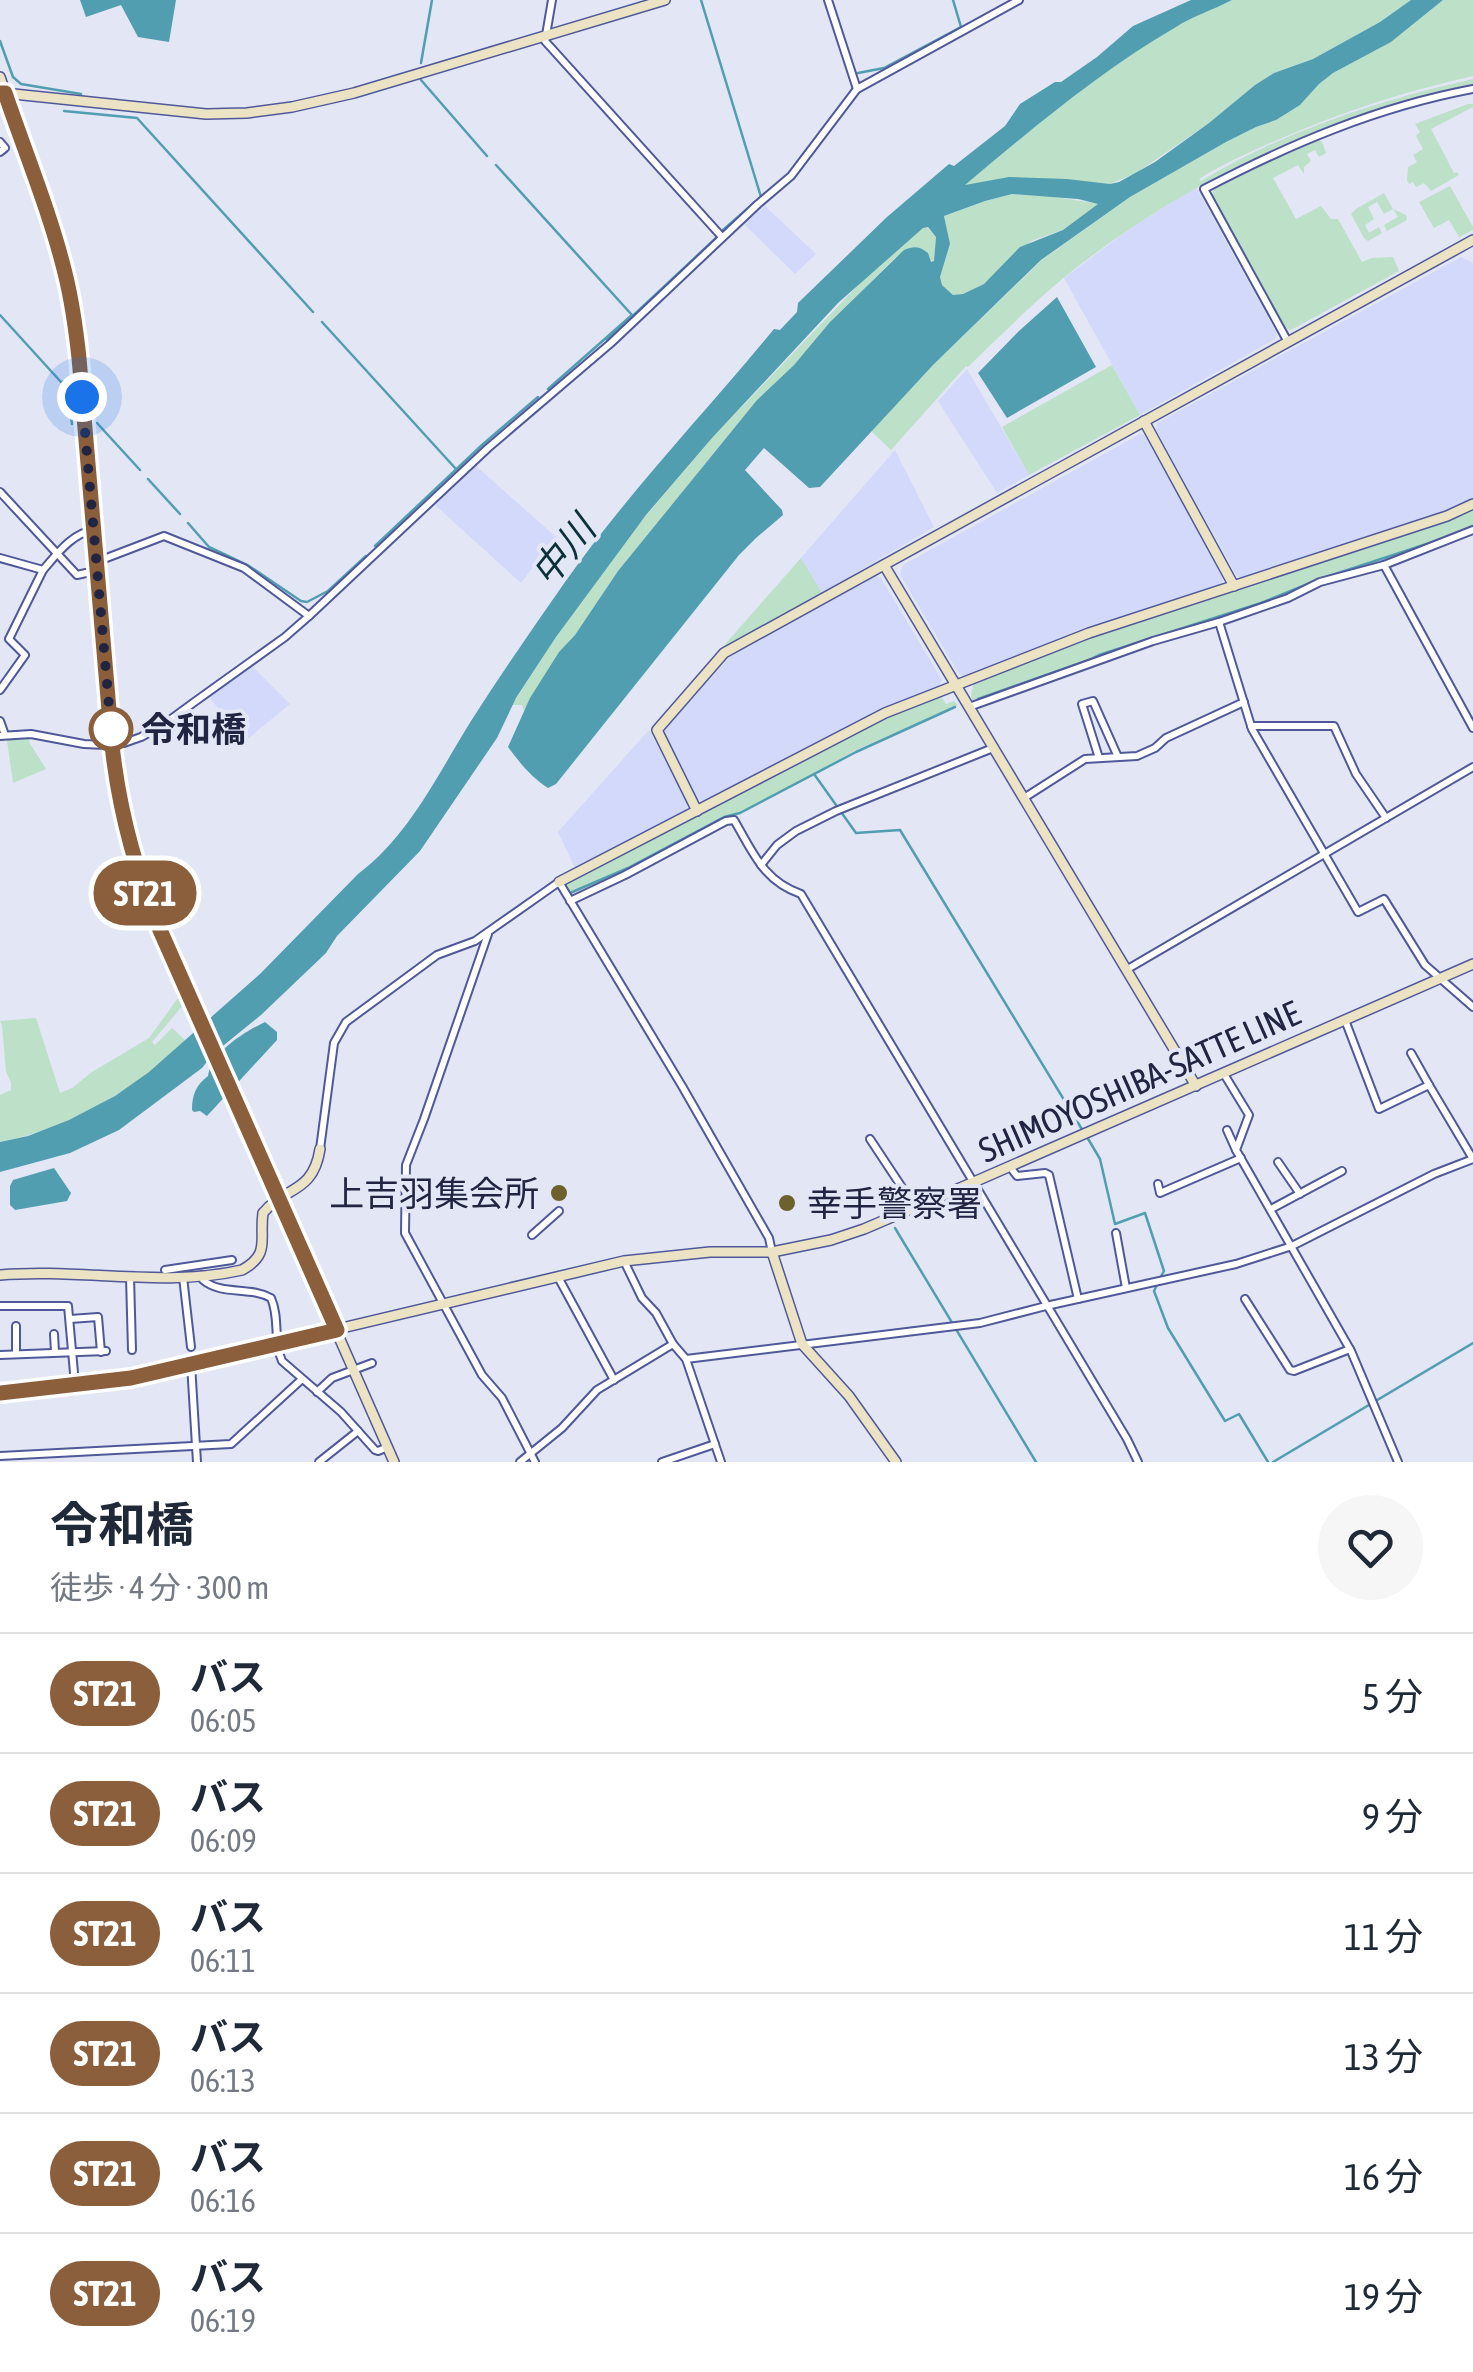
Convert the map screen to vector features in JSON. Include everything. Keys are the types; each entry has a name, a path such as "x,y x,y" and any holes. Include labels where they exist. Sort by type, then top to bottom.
{"street":[{"path":"552,0 545,41 722,237"},
{"path":"3,93 206,114 292,107 665,0"},
{"path":"828,0 856,89"},
{"path":"0,721 2,735 32,734 112,745 141,737 163,725 284,638 488,448 611,342 792,176 856,89 1019,0"},
{"path":"0,77 66,276 79,358 112,745 121,809 140,879 394,1462"},
{"path":"1288,342 1204,189 1342,125 1473,89"},
{"path":"0,142 5,148 0,152"},
{"path":"697,811 657,730 724,654 1473,241"},
{"path":"1144,422 1234,586"},
{"path":"0,492 77,575 86,572"},
{"path":"0,1276 202,1275 236,1272 254,1263 263,1244 263,1213 270,1204 306,1181 318,1161 334,1043 340,1030 353,1016 437,955 475,942 559,882 885,713 1089,632 1447,516 1473,504"},
{"path":"0,690 25,655 9,639 43,570 82,532 94,530"},
{"path":"968,707 1473,530"},
{"path":"96,562 164,536 244,568 309,616"},
{"path":"0,558 43,570"},
{"path":"1384,564 1473,728"},
{"path":"884,566 1196,1086"},
{"path":"1219,622 1251,726 1358,912 1384,899 1426,965 1473,1007"},
{"path":"1099,758 1082,704 1093,701 1118,756"},
{"path":"1024,798 1085,760 1137,756 1166,738 1244,702"},
{"path":"1251,726 1334,726 1356,774 1386,818"},
{"path":"761,865 777,845 796,831 836,810 993,748"},
{"path":"1126,970 1473,767"},
{"path":"570,901 726,820 734,820 773,881 801,894 1138,1462"},
{"path":"559,882 769,1238 802,1344 849,1396 896,1462"},
{"path":"488,933 406,1165 404,1233 533,1458"},
{"name":"SHIMOYOSHIBA-SATTE LINE","path":"0,1392 131,1378 624,1261 710,1252 772,1252 831,1240 974,1182 1473,964"},
{"path":"1345,1020 1378,1109 1429,1085"},
{"path":"686,1359 980,1323 1236,1264 1292,1246 1434,1174 1473,1159 1411,1053"},
{"path":"1158,1184 1160,1192 1239,1154 1249,1115 1224,1074"},
{"path":"1227,1130 1350,1349 1398,1462"},
{"path":"870,1139 915,1207"},
{"path":"1278,1162 1300,1194"},
{"path":"1010,1166 1017,1176 1049,1176 1078,1299"},
{"path":"1271,1210 1342,1171"},
{"path":"532,1235 558,1211"},
{"path":"1116,1232 1126,1288"},
{"path":"165,1270 232,1260"},
{"path":"624,1261 642,1298 686,1359 722,1462"},
{"path":"202,1275 210,1286 258,1292 272,1298 282,1361 340,1412 375,1450 388,1447"},
{"path":"182,1276 191,1347"},
{"path":"130,1277 132,1350"},
{"path":"558,1277 614,1380"},
{"path":"1245,1300 1290,1370 1350,1349"},
{"path":"0,1306 68,1306 75,1384"},
{"path":"0,1355 104,1352 98,1317 70,1320"},
{"path":"16,1326 16,1354"},
{"path":"54,1334 56,1352"},
{"path":"520,1462 533,1458 597,1390 673,1344"},
{"path":"316,1392 332,1378 372,1363"},
{"path":"191,1364 197,1462"},
{"path":"0,1456 231,1444 301,1380"},
{"path":"319,1462 358,1431"},
{"path":"662,1462 715,1444"}],"shaded area":[{"path":"80,0 176,0 169,42 138,37 121,5 86,17"},
{"path":"1191,0 1232,0 1183,23 1120,62 965,185 1009,177 1119,182 1155,162 1274,73 1313,59 1411,0 1443,0 1391,42 1333,73 1300,105 1130,197 1041,260 933,365 820,487 809,488 764,448 745,470 783,515 739,555 556,784 548,788 508,747 530,698 559,652 618,571 757,400 794,365 830,322 904,250 919,248 934,261 936,237 928,227 923,228 838,303 646,515 556,637 516,698 497,738 420,851 337,936 326,953 202,1068 119,1130 70,1153 0,1172 0,1142 69,1120 115,1096 149,1072 260,974 393,842 589,549 774,329 780,330 797,312 798,303 887,217 949,164 954,166 1005,126 1020,104 1061,82 1133,26","holes":["1012,194 1098,204 1063,230 1020,247 984,284 953,295 942,285 940,277 950,244 944,216"]},
{"path":"1196,187 1277,334 1275,339 1140,415 1064,278 1128,230"},
{"path":"765,206 816,254 795,274 744,224"},
{"path":"1461,257 1473,263 1473,498 1439,513 1240,578 1156,430 1157,423"},
{"path":"1057,297 1096,367 1007,418 978,373"},
{"path":"967,369 1029,475 997,493 938,401"},
{"path":"1140,434 1146,436 1224,577 1221,584 1089,626 964,676 959,674 900,575 903,565"},
{"path":"895,450 934,527 822,593 801,558"},
{"path":"476,466 556,537 521,583 435,505"},
{"path":"876,576 881,578 942,680 939,686 878,711 703,801 697,799 664,735 665,729 730,657"},
{"path":"252,666 290,704 245,741 209,697"},
{"path":"649,730 688,803 686,810 575,868 558,832"},
{"path":"265,1022 277,1032 277,1040 207,1116 194,1112 196,1091 222,1051"},
{"path":"54,1168 71,1193 67,1201 15,1210 10,1205 13,1180"}],"green space":[{"path":"1232,0 1411,0 1313,59 1274,73 1136,173 1110,184 963,186 1119,63 1182,23"},
{"path":"1443,0 1473,0 1473,76 1329,119 1250,152 1199,179 1333,119 1438,87 1473,79 1473,84 1322,130 1181,197 1093,255 1044,295 966,366 891,450 871,431 1042,260 1130,197 1300,105 1333,73 1391,42"},
{"path":"1468,104 1473,107 1431,129 1454,173 1459,175 1431,191 1424,183 1416,187 1413,182 1409,184 1408,167 1417,162 1413,155 1423,149 1415,124"},
{"path":"1319,140 1326,153 1319,157 1315,150 1307,154 1311,161 1304,167 1304,174 1298,165 1273,178 1296,219 1321,206 1331,219 1338,219 1362,262 1393,257 1399,271 1291,330 1286,329 1212,196 1214,189"},
{"path":"1450,186 1473,227 1459,237 1449,220 1434,228 1419,202"},
{"path":"1384,193 1393,209 1384,214 1377,202 1368,207 1374,219 1365,225 1369,233 1379,227 1382,233 1368,241 1351,214"},
{"path":"1012,194 1099,204 1063,230 1031,241 984,284 953,295 942,285 940,277 950,245 944,216"},
{"path":"1393,209 1406,215 1407,220 1387,231 1384,225 1398,217"},
{"path":"923,227 936,237 934,262 896,257 830,322 794,365 757,400 618,571 559,652 524,711 522,705 512,705 633,531 712,438 867,276"},
{"path":"1112,365 1140,415 1029,475 1002,427"},
{"path":"1473,509 1473,525 1423,545 972,700 974,683 1086,639"},
{"path":"801,558 822,593 721,649"},
{"path":"941,696 946,704 954,701 958,705 860,748 634,864 569,893 565,887 566,883 888,716"},
{"path":"30,737 29,742 46,769 13,783 7,740"},
{"path":"178,998 184,1004 152,1042 155,1045 172,1028 186,1041 166,1059 123,1091 76,1117 0,1142 0,1095 11,1090 11,1082 6,1072 0,1021 36,1018 60,1093 149,1038"}],"waterway":[{"path":"421,63 432,0"},
{"path":"701,0 761,197 723,230"},
{"path":"858,73 884,68 961,27 953,0"},
{"path":"0,41 13,77 21,84 81,94"},
{"path":"421,80 487,156"},
{"path":"64,111 137,118 313,312"},
{"path":"496,165 632,315 548,389"},
{"path":"607,340 716,238"},
{"path":"0,315 61,382 67,381 72,424"},
{"path":"322,322 456,469"},
{"path":"375,546 538,397"},
{"path":"97,423 140,470"},
{"path":"148,479 180,514"},
{"path":"188,523 209,547 249,566 301,601 307,602 328,591 366,556"},
{"path":"1465,530 1473,526"},
{"path":"1323,578 1439,540"},
{"path":"978,699 1315,581"},
{"path":"570,893 955,707"},
{"path":"814,774 856,833 900,830 1083,1131"},
{"path":"1087,1137 1100,1159 1115,1224 1145,1213 1164,1271 1160,1278"},
{"path":"895,1228 1036,1462"},
{"path":"1157,1285 1154,1291 1168,1328 1225,1421 1239,1414 1268,1462"},
{"path":"1273,1462 1473,1343"}],"bus line":[{"name":"ST21","path":"0,93 5,93 53,231 72,306 112,745 127,834 160,930 337,1330 131,1378 0,1393"}],"place":[{"name":"令和橋","path":"111,729"},
{"name":"上吉羽集会所","path":"559,1193"},
{"name":"幸手警察署","path":"787,1203"}],"route":[{"path":"82,397 111,729"}],"water label":[{"name":"中川","path":"563,551"}]}
